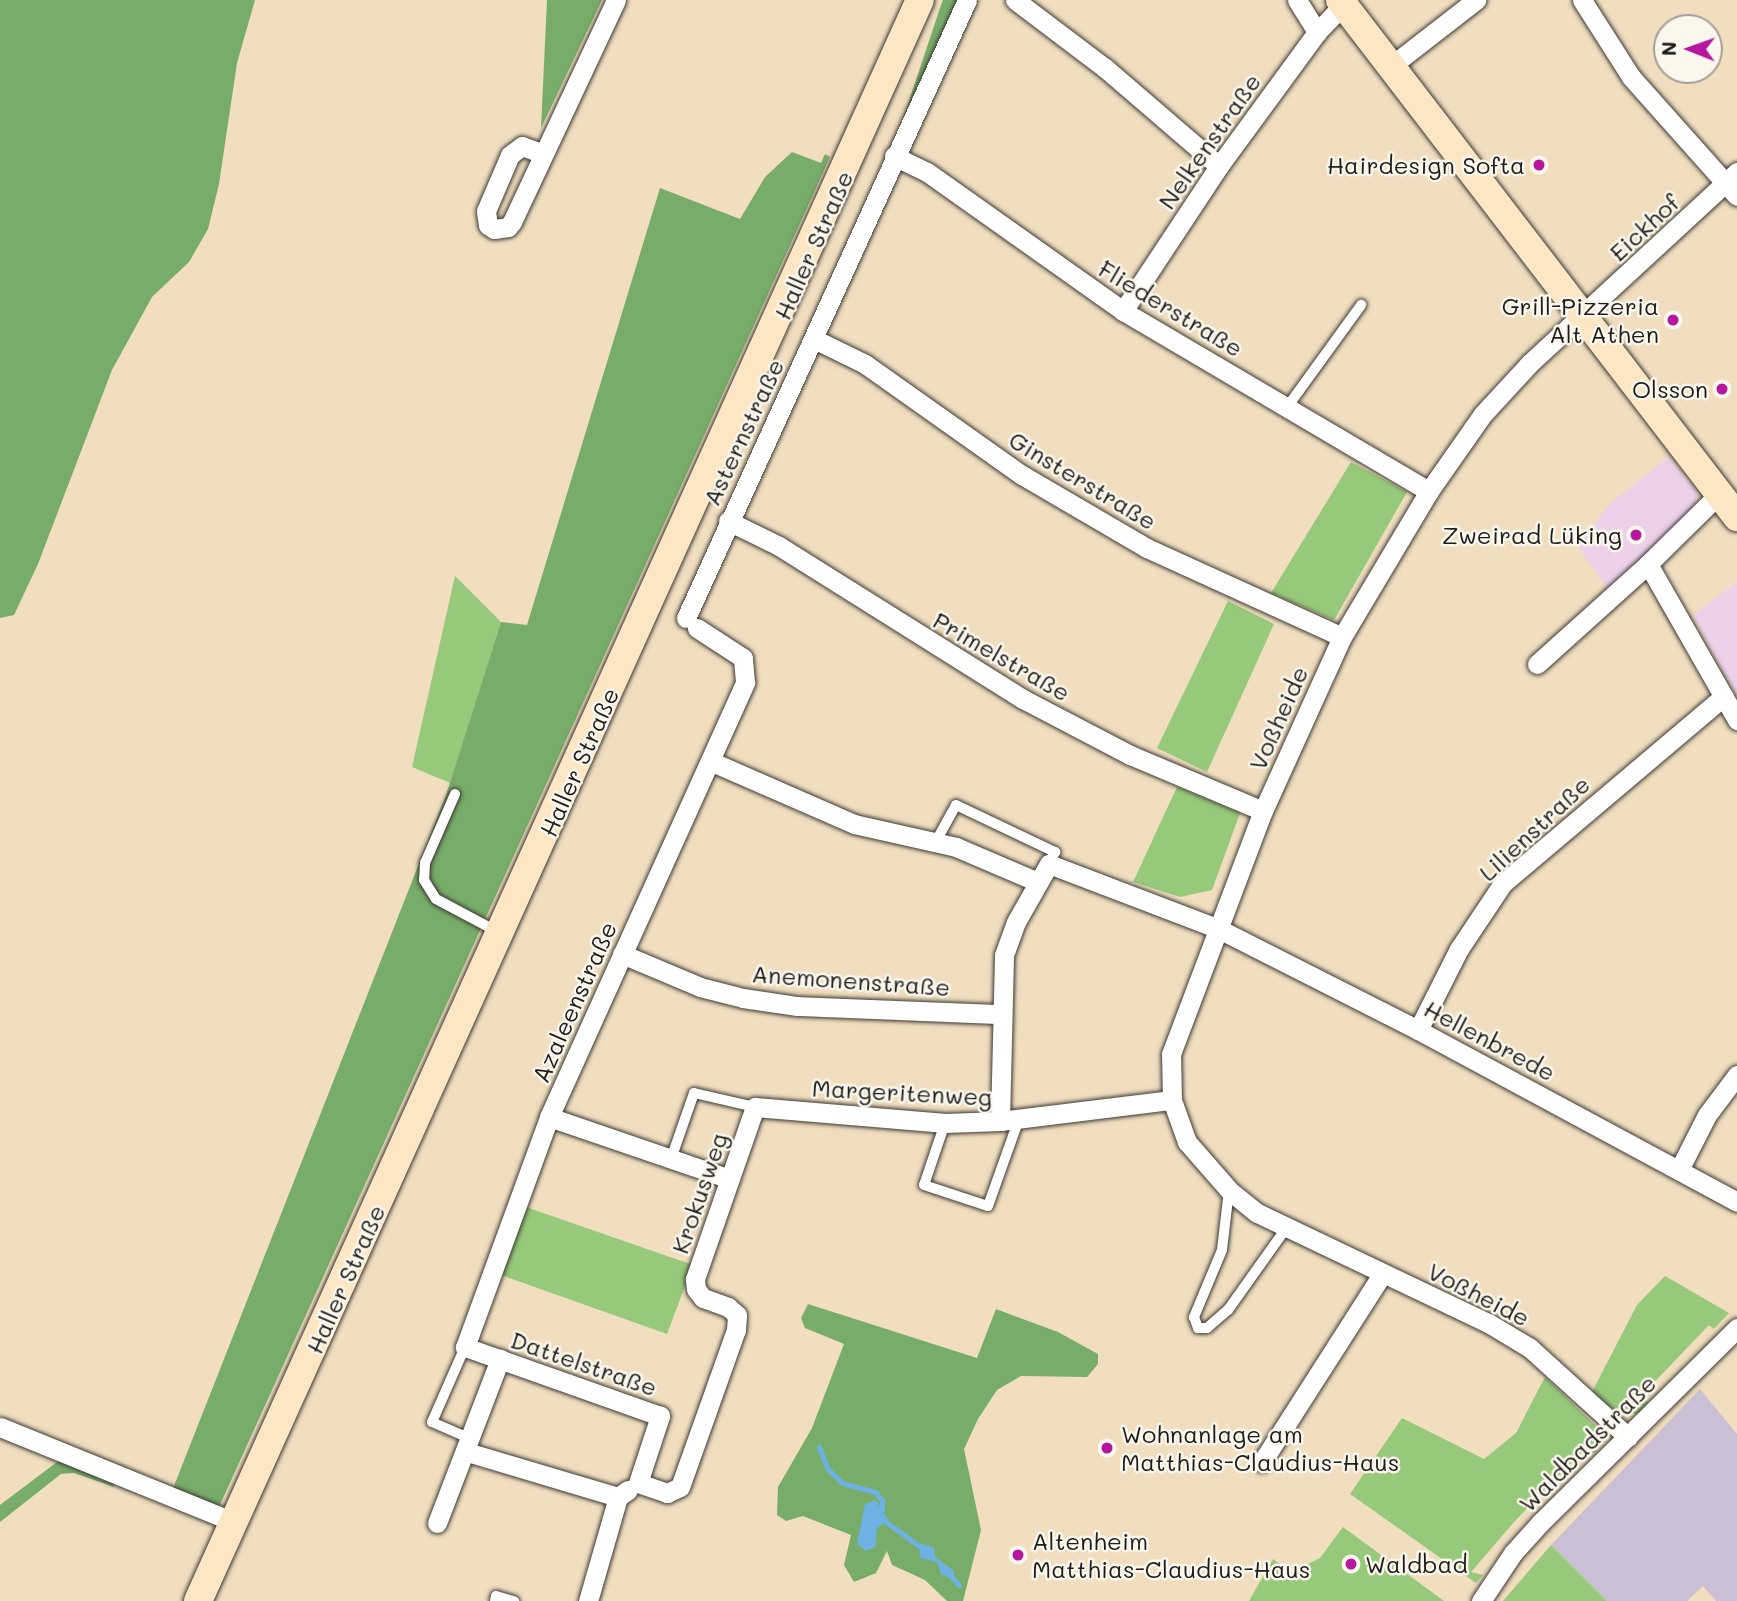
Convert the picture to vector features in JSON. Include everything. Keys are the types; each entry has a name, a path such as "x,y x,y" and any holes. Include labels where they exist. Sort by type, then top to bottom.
{"main road":[{"name":"Haller Straße","path":"198,1601 920,0"},
{"path":"1341,2 1737,517"}],"street":[{"path":"541,153 616,0"},
{"name":"Asternstraße","path":"692,623 728,521 967,0"},
{"path":"1015,0 1105,68 1219,166"},
{"path":"1297,0 1317,32"},
{"path":"1391,66 1476,0"},
{"path":"1582,0 1632,77 1733,184"},
{"name":"Nelkenstraße","path":"1123,311 1219,166 1341,2"},
{"name":"Fliederstraße","path":"894,156 927,172 1123,311 1429,491"},
{"name":"Eickhof","path":"1583,316 1733,184"},
{"name":"Voßheide","path":"1583,316 1483,414 1429,491 1342,637 1263,811 1217,928 1171,1054 1172,1100 1187,1142 1228,1190 1257,1213 1530,1348 1628,1437"},
{"name":"Ginsterstraße","path":"814,338 865,365 1023,475 1147,548 1342,637"},
{"path":"1537,664 1648,564 1719,494"},
{"name":"Primelstraße","path":"728,521 779,546 1023,699 1130,755 1263,811"},
{"path":"1648,564 1737,720"},
{"name":"Azaleenstraße","path":"465,1347 549,1117 710,761 747,669 734,650 692,623"},
{"name":"Lilienstraße","path":"1418,1030 1459,949 1503,883 1724,696"},
{"path":"710,761 853,824 956,847 1038,882"},
{"path":"1009,1120 1000,1014 1004,955 1049,864"},
{"name":"Hellenbrede","path":"1049,864 1217,928 1680,1168 1737,1202"},
{"name":"Anemonenstraße","path":"622,954 700,986 743,998 797,1006 1000,1014"},
{"path":"1680,1168 1707,1115 1737,1075"},
{"name":"Margeritenweg","path":"755,1107 945,1123 1009,1120 1172,1100"},
{"name":"Krokusweg","path":"638,1483 674,1492 680,1487 732,1342 737,1315 696,1289 755,1107"},
{"path":"549,1117 730,1179"},
{"path":"1262,1462 1383,1273"},
{"name":"Waldbadstraße","path":"1481,1601 1513,1553 1737,1328"},
{"name":"Dattelstraße","path":"465,1347 660,1416 638,1483"},
{"path":"437,1523 500,1359"},
{"path":"0,1427 234,1522"},
{"path":"469,1445 618,1497"},
{"path":"588,1601 618,1497 638,1483"}],"lane":[{"path":"1288,406 1361,306"},
{"path":"455,794 425,863 427,888 442,904 501,934"},
{"path":"935,843 956,805 1055,852 1049,864"},
{"path":"671,1158 694,1093 755,1107"},
{"path":"945,1123 924,1185 988,1206 1009,1120"},
{"path":"1228,1190 1222,1250 1194,1317 1198,1328 1207,1328 1228,1310 1287,1227"},
{"name":"Azaleenstraße","path":"465,1347 432,1422 469,1445"},
{"path":"495,1601 496,1596 514,1601"}],"shaded area":[{"path":"1669,457 1698,493 1696,506 1609,590 1578,547 1609,504"},
{"path":"1737,582 1737,697 1693,615"},
{"path":"1700,1389 1737,1434 1737,1601 1716,1601 1703,1586 1687,1601 1607,1601 1551,1545"}],"green space":[{"path":"0,0 255,0 237,63 219,184 208,229 189,262 152,297 112,370 38,564 14,615 0,618"},
{"path":"547,0 602,0 541,128"},
{"path":"943,0 960,0 901,125 941,5"},
{"path":"792,152 821,163 825,154 830,157 219,1507 172,1491 446,795 501,622 527,625 660,188 740,219 765,177"},
{"path":"1351,462 1407,492 1334,620 1271,593"},
{"path":"455,576 501,622 450,783 412,767"},
{"path":"1228,601 1274,624 1207,772 1157,748"},
{"path":"1177,787 1240,813 1212,890 1180,897 1133,882"},
{"path":"523,1206 693,1265 667,1334 498,1274"},
{"path":"1665,1276 1729,1313 1714,1329 1709,1325 1642,1395 1650,1405 1639,1414 1618,1413 1592,1392 1637,1305"},
{"path":"808,1304 977,1358 996,1309 1058,1332 1098,1354 1098,1364 1087,1377 1021,1376 997,1390 978,1419 964,1449 981,1530 963,1601 947,1601 925,1580 892,1565 887,1551 876,1573 854,1582 844,1565 851,1535 803,1516 786,1521 777,1515 778,1487 812,1428 844,1344 805,1328 801,1318"},
{"path":"1545,1377 1599,1429 1601,1445 1595,1453 1582,1452 1514,1522 1471,1572 1483,1575 1476,1583 1350,1494 1402,1418 1484,1459 1516,1433"},
{"path":"61,1459 113,1480 114,1487 74,1473 61,1474 0,1522 0,1505"},
{"name":"Waldbad","path":"1343,1527 1444,1601 1249,1601 1273,1559 1292,1572 1320,1558"},
{"path":"1551,1545 1607,1601 1503,1601"}],"water":[{"path":"876,1500 888,1520 877,1528 875,1547 866,1551 857,1544 865,1504"},
{"path":"919,1543 934,1547 935,1557 954,1571 954,1580 941,1574 937,1562 920,1558"}],"waterway":[{"path":"819,1447 827,1468 842,1483 875,1492 882,1500 882,1509"},
{"path":"882,1519 922,1548"},
{"path":"949,1574 959,1585"}],"place":[{"name":"Hairdesign Softa","path":"1539,165"},
{"name":"Grill-Pizzeria Alt Athen","path":"1673,320"},
{"name":"Olsson","path":"1722,389"},
{"name":"Zweirad Lüking","path":"1636,535"},
{"name":"Wohnanlage am Matthias-Claudius-Haus","path":"1107,1448"},
{"name":"Altenheim Matthias-Claudius-Haus","path":"1018,1555"},
{"name":"Waldbad","path":"1351,1564"}]}
